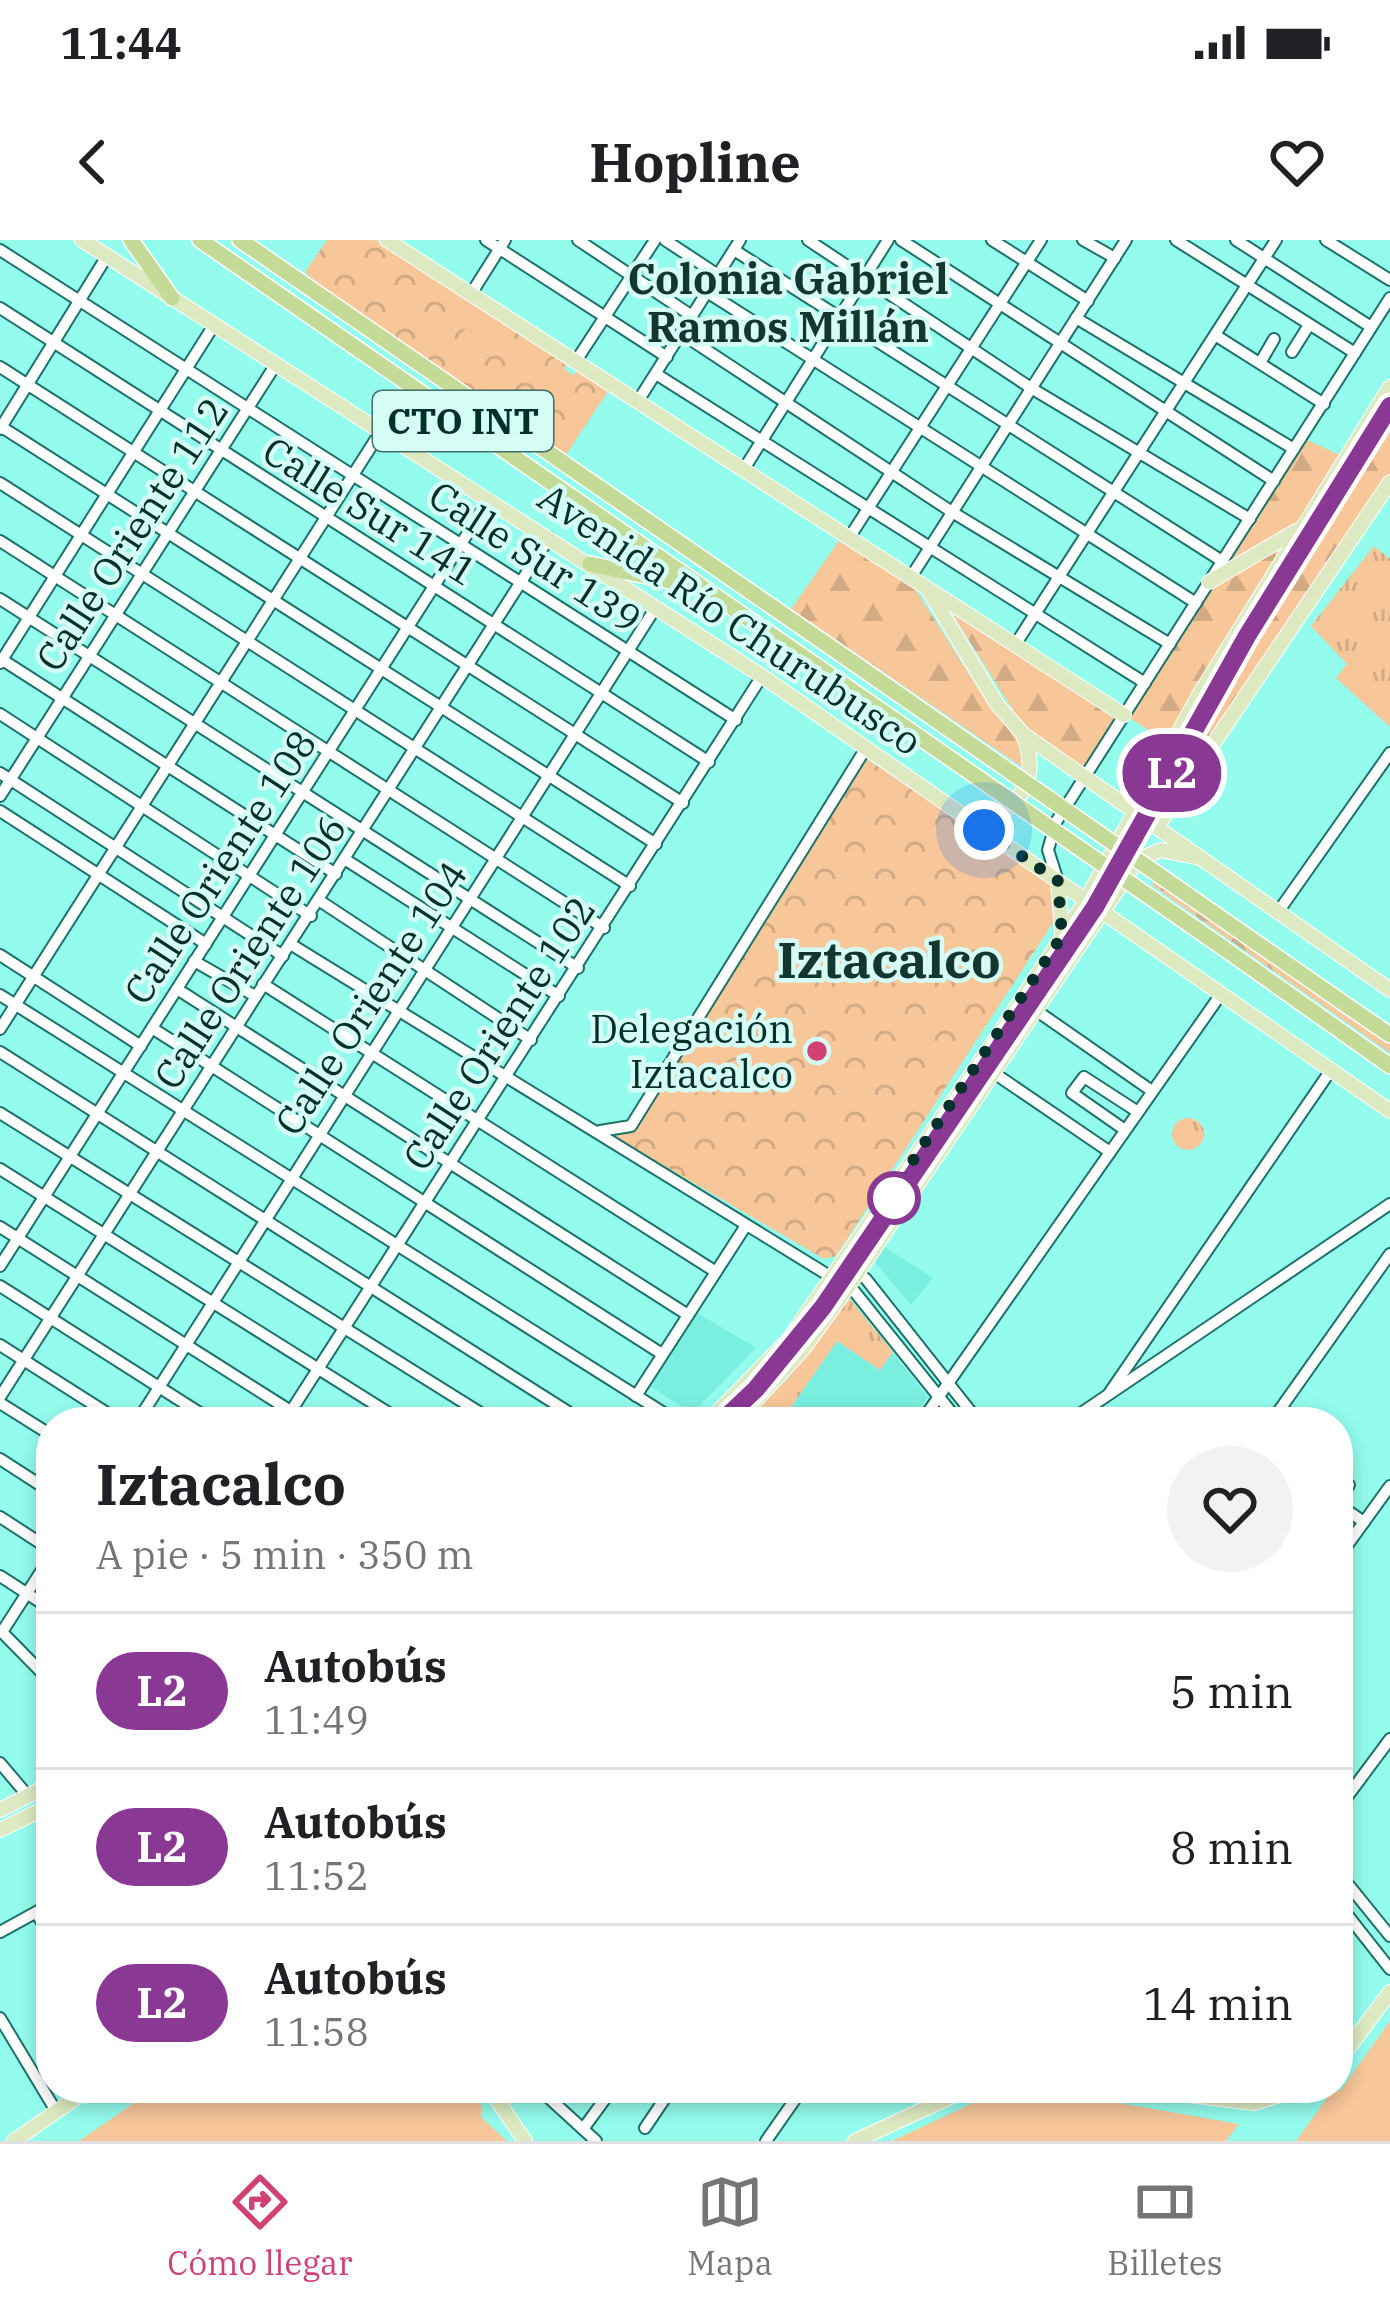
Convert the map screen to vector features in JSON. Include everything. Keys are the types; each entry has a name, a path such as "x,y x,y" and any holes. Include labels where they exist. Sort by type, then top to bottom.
{"highway":[{"path":"131,240 172,298"},
{"name":"CTO INT","path":"200,240 1390,1066"},
{"name":"CTO INT","path":"240,240 1390,1035"},
{"path":"590,564 708,590"}],"main road":[{"name":"Avenida Río Churubusco","path":"82,240 762,676 1390,1111"},
{"name":"CTO INT","path":"387,240 1124,715"},
{"path":"750,1407 804,1348 840,1283 843,1263 1086,900 1132,811 1390,387"},
{"path":"1157,827 1390,482"},
{"path":"1209,582 1300,528"},
{"name":"CTO INT","path":"928,589 997,704 1023,734 1390,989"},
{"path":"953,808 988,817 1016,801 1031,770 1023,734"},
{"path":"723,1407 840,1283 858,1272 1145,855 1166,850 1201,858"},
{"path":"1058,881 1062,936"},
{"path":"0,1810 36,1792"},
{"path":"0,1831 36,1816"},
{"path":"1353,2042 1390,1993"},
{"path":"14,2141 68,2103"},
{"path":"499,2103 525,2141"},
{"path":"855,2141 930,2103"}],"street":[{"path":"486,240 502,244 667,357"},
{"path":"578,240 692,316"},
{"path":"576,361 656,240"},
{"path":"665,240 718,275"},
{"path":"808,240 1031,388 1250,519"},
{"path":"744,470 888,240"},
{"path":"901,240 1274,481"},
{"path":"992,240 1088,301"},
{"path":"849,538 1040,240"},
{"path":"1083,240 1114,258"},
{"path":"911,578 1126,240"},
{"path":"1176,240 1354,353"},
{"path":"1236,240 1371,327"},
{"path":"1015,645 1276,240"},
{"path":"1326,240 1390,280"},
{"path":"471,294 502,244"},
{"path":"638,401 737,245 839,318 1222,561"},
{"name":"Calle Sur 139","path":"0,250 736,720"},
{"path":"107,256 1,427 656,844"},
{"path":"706,292 1196,603"},
{"path":"1058,881 1049,841 1085,776 1390,298"},
{"name":"Calle Sur 141","path":"0,308 709,762"},
{"path":"1076,318 1294,449"},
{"path":"214,325 1,660 336,874"},
{"path":"1292,352 1309,325"},
{"path":"682,334 952,512 1170,644"},
{"path":"1215,335 1324,404"},
{"path":"1260,363 1274,340"},
{"name":"Calle Oriente 112","path":"0,796 5,776 38,737 276,364"},
{"path":"0,367 683,803"},
{"path":"656,374 1145,683"},
{"path":"0,1029 381,431"},
{"path":"0,484 630,886"},
{"name":"Calle Oriente 108","path":"0,1266 489,500"},
{"name":"Calle Oriente 106","path":"0,1400 549,538"},
{"path":"0,541 604,928"},
{"path":"0,599 578,968"},
{"name":"Calle Oriente 104","path":"146,1407 656,607"},
{"name":"Calle Oriente 102","path":"295,1407 762,676"},
{"path":"0,714 311,916"},
{"path":"597,1131 631,1126 866,748"},
{"path":"1278,912 1390,753"},
{"path":"5,776 283,956"},
{"path":"0,811 206,944"},
{"path":"346,860 559,996"},
{"path":"320,901 531,1040"},
{"path":"292,945 840,1283 948,1407"},
{"path":"0,955 141,1046"},
{"path":"194,961 256,996"},
{"path":"263,984 716,1272"},
{"path":"177,989 688,1315"},
{"path":"932,1407 1221,994"},
{"path":"0,995 654,1407"},
{"path":"1037,1011 1152,1091"},
{"path":"152,1028 662,1354"},
{"path":"0,1052 561,1407"},
{"path":"1110,1393 1331,1070"},
{"path":"994,1073 1110,1152"},
{"path":"1125,1130 1072,1093 1084,1077 1138,1112"},
{"path":"0,1113 471,1407"},
{"path":"0,1169 380,1407"},
{"path":"1090,1407 1390,1204"},
{"path":"0,1227 274,1407"},
{"path":"636,1396 745,1227"},
{"path":"1282,1407 1390,1254"},
{"path":"843,1263 858,1272 968,1407"},
{"path":"0,1286 190,1407"},
{"path":"0,1345 98,1407"},
{"path":"0,1400 36,1425"},
{"path":"0,1459 36,1482"},
{"path":"1353,1537 1390,1486"},
{"path":"1353,1514 1364,1522"},
{"path":"0,1517 36,1542"},
{"path":"0,1576 36,1599"},
{"path":"36,1578 1,1631 36,1667"},
{"path":"0,1653 13,1643"},
{"path":"1353,1790 1390,1739"},
{"path":"0,1763 28,1796"},
{"path":"1353,1890 1390,1936"},
{"path":"0,1932 36,1913"},
{"path":"1353,1923 1390,1969"},
{"path":"0,2018 36,2078"},
{"path":"51,2103 56,2111"},
{"path":"554,2103 596,2141"},
{"path":"583,2129 602,2103"},
{"path":"645,2128 659,2103"},
{"path":"766,2141 793,2103"}],"shaded area":[{"path":"885,1247 933,1278 911,1305 875,1262"},
{"path":"849,1298 928,1397 921,1407 760,1407 790,1376"},
{"path":"692,1310 756,1348 698,1407 683,1407 645,1383"}],"green space":[{"path":"327,240 376,240 568,363 564,369 574,375 578,369 609,390 566,455 316,283 305,272"},
{"path":"466,328 494,345 484,360 457,342"},
{"path":"1390,417 1390,477 1201,756 1192,752 1170,785"},
{"path":"1305,439 1340,455 1293,529 1219,572"},
{"path":"841,538 910,581 992,710 1029,740 1028,771 791,609"},
{"path":"1285,540 1170,745 1127,716 1211,586"},
{"path":"1374,546 1390,559 1390,727 1336,678 1347,664 1311,626"},
{"path":"946,604 1120,711 1085,768 1025,729"},
{"path":"867,759 1056,886 1056,918 836,1256 824,1259 615,1137 633,1127"},
{"path":"1157,877 1390,1042 1390,1053 1152,885"},
{"path":"1188,1118 1199,1123 1204,1134 1199,1145 1188,1150 1177,1145 1172,1134 1177,1123"},
{"path":"849,1298 893,1352 880,1370 837,1341 791,1407 760,1407 790,1376"},
{"path":"1390,2021 1390,2141 1296,2141 1323,2103 1353,2103 1353,2073"},
{"path":"134,2103 480,2103 481,2117 507,2141 79,2141"},
{"path":"973,2103 1119,2103 1239,2124 1226,2141 892,2141"}],"bus line":[{"name":"L2","path":"737,1407 805,1331 851,1268 1095,907 1247,636 1390,406"}],"place":[{"name":"Delegación Iztacalco","path":"817,1051"}],"district":[{"name":"Colonia Gabriel Ramos Millán","path":"788,303"},
{"name":"Iztacalco","path":"889,960"}],"route":[{"path":"894,1198 902,1177 1062,936 1064,907 1058,881 984,830"}]}
